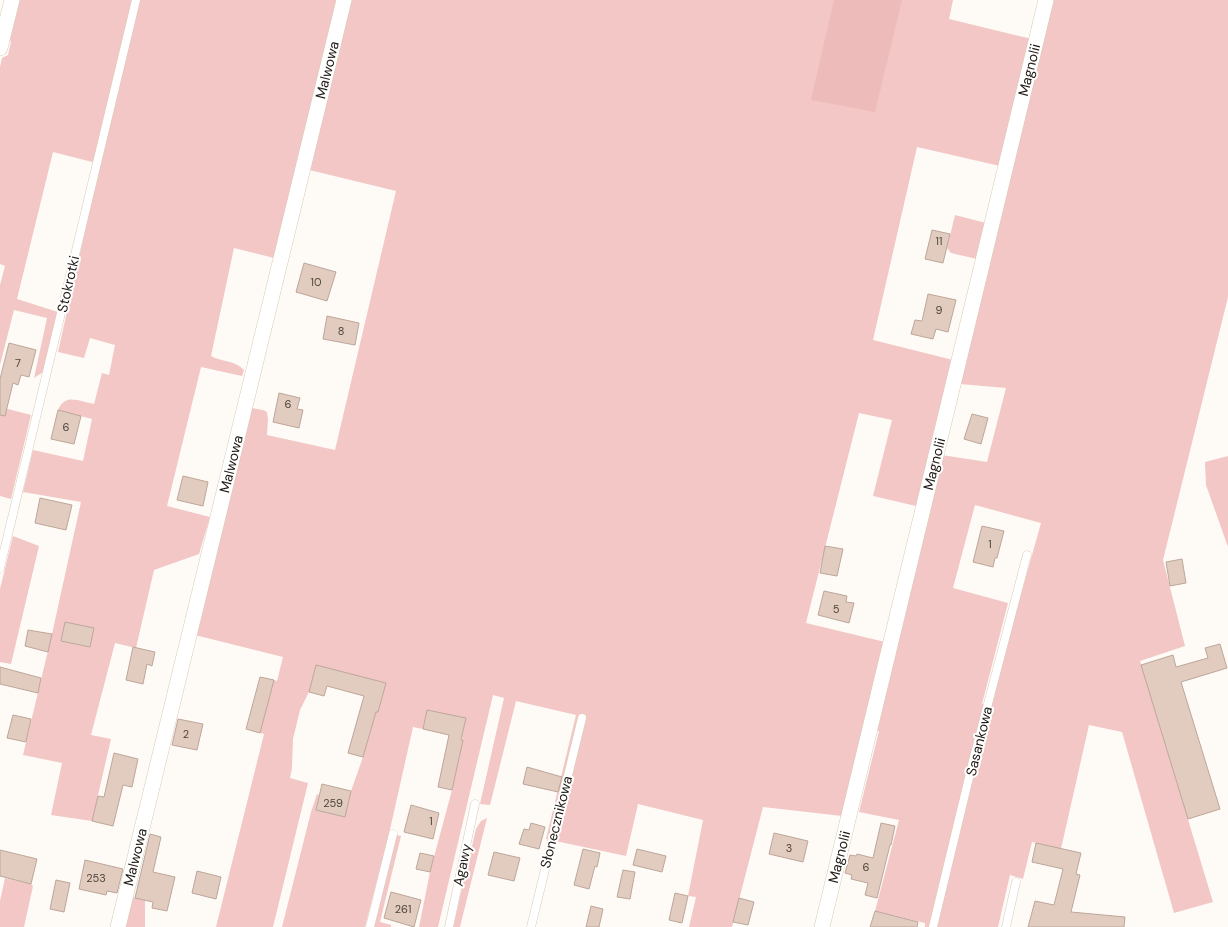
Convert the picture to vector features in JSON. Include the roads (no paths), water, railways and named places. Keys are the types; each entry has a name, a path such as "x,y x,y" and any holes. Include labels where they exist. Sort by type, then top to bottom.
{"street":[{"path":"0,48 12,0"},
{"name":"Malwowa","path":"118,927 344,0"},
{"name":"Magnolii","path":"822,927 1046,0"}],"lane":[{"name":"Stokrotki","path":"0,568 136,0"},
{"name":"Sasankowa","path":"933,927 973,760 1027,555"},
{"name":"Słonecznikowa","path":"531,927 582,718"},
{"name":"Agawy","path":"448,927 475,804"},
{"path":"370,927 393,834"},
{"path":"1006,927 1016,882"}]}
